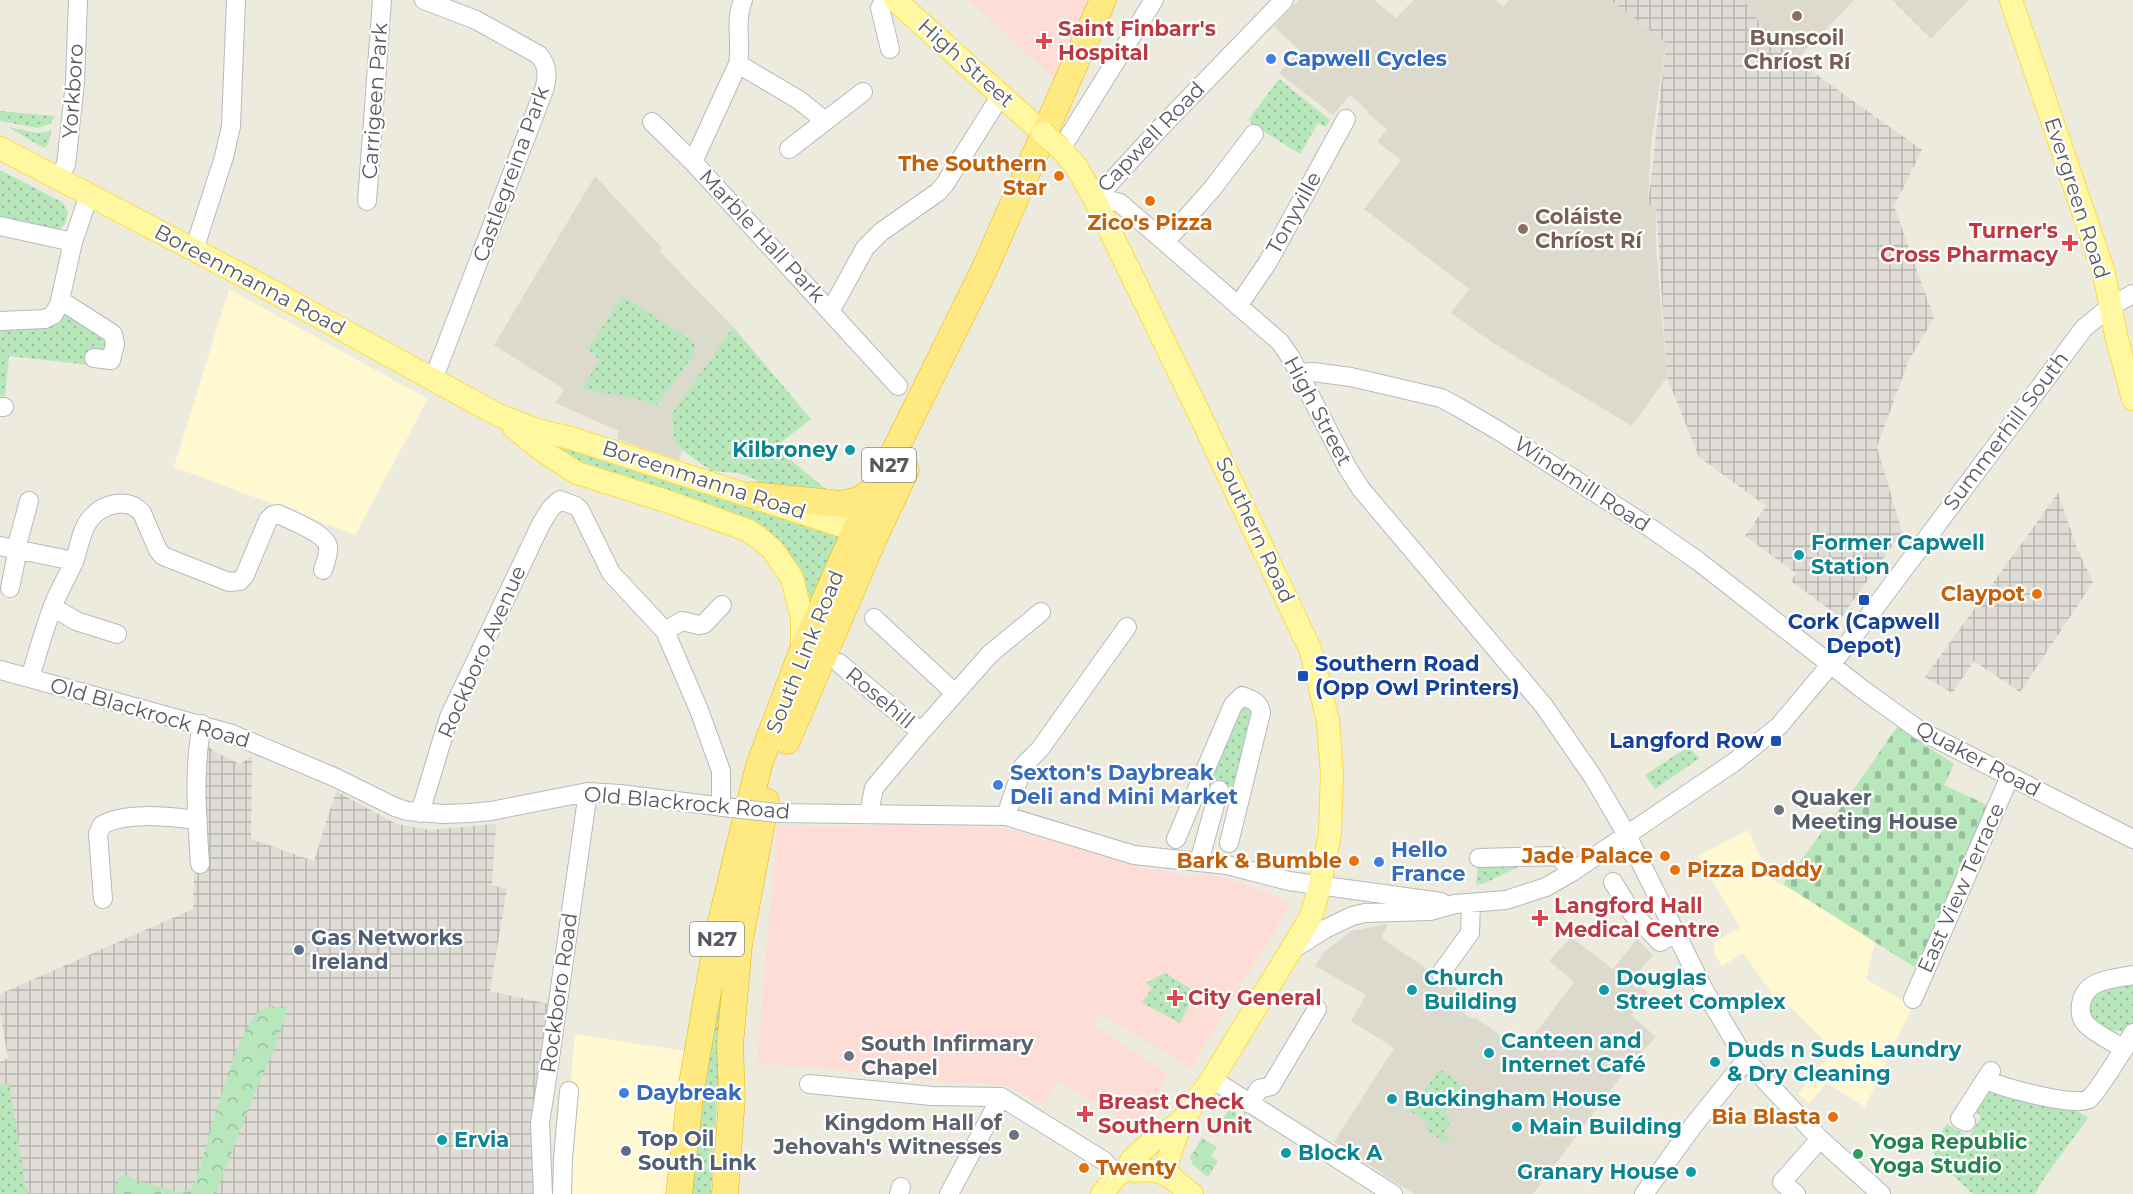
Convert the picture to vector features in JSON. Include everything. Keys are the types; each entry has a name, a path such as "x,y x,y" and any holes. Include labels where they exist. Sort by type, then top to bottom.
{"highway":[{"name":"South Link Road","path":"679,1194 691,1089 718,934 759,765 801,654 866,533 880,485 984,270 1103,0"},
{"name":"N27","path":"725,1194 732,1097 730,1045 740,945 767,795 866,533 991,290 1120,0"},
{"name":"N27","path":"751,495 842,504 859,500 880,485"}],"main road":[{"name":"High Street","path":"895,0 1076,166 1093,196"},
{"name":"Evergreen Road","path":"2011,0 2104,273 2115,335 2133,399"},
{"name":"Boreenmanna Road","path":"0,148 498,415 537,430 574,439 866,533"},
{"name":"Southern Road","path":"1093,196 1311,651 1328,721 1332,774 1330,833 1311,917 1212,1079 1181,1122"},
{"name":"Boreenmanna Road","path":"498,415 547,454 577,473 666,501 747,530 759,538 773,550 792,578 802,618 801,654"},
{"path":"1102,1194 1153,1140 1181,1122"},
{"path":"1167,1175 1167,1163 1181,1122"},
{"path":"1122,1172 1156,1171 1167,1175 1192,1194"}],"street":[{"name":"Yorkboro","path":"57,178 66,165 75,83 78,0"},
{"path":"194,250 221,169 231,126 236,0"},
{"name":"Carrigeen Park","path":"367,201 382,0"},
{"name":"Castlegreina Park","path":"424,0 476,20 538,55 547,71 544,90 434,380"},
{"name":"Marble Hall Park","path":"693,162 738,64 738,14 743,0"},
{"path":"885,0 880,8 890,49"},
{"path":"1044,136 1154,0"},
{"name":"Capwell Road","path":"1093,196 1109,184 1162,125 1284,0"},
{"path":"738,64 799,100 825,121"},
{"path":"789,149 862,92"},
{"name":"Marble Hall Park","path":"831,310 865,248 881,232 938,192 1001,95"},
{"name":"Tonyville","path":"1238,306 1268,262 1346,119"},
{"name":"Marble Hall Park","path":"652,122 693,162 831,310 898,386"},
{"path":"1165,242 1212,189 1254,134"},
{"path":"0,321 45,319 56,311 73,242 89,195"},
{"name":"High Street","path":"1093,196 1120,203 1280,342 1361,489 1544,706 1593,777 1627,835 1704,990 1746,1060 1820,1140 1881,1194"},
{"path":"0,226 73,242"},
{"name":"Summerhill South","path":"1627,835 1733,763 1779,726 1832,665 2084,328 2111,306 2133,294"},
{"path":"60,300 113,334 115,344 111,360 94,358"},
{"name":"Windmill Road","path":"1299,373 1312,372 1351,377 1441,398 1458,407 1652,529 1698,561 1832,665"},
{"name":"Rockboro Avenue","path":"420,813 449,717 542,524 551,508 561,500 580,510 611,573 665,631"},
{"path":"10,588 12,548 29,501"},
{"path":"30,678 53,607 74,561 86,526 96,514 115,503 134,506 142,513 158,550 163,556 228,582 240,581 245,575 270,516 278,514 324,539 328,549 323,570"},
{"path":"12,548 74,561"},
{"path":"722,605 704,624 682,621 665,631 699,710 721,771 726,808"},
{"path":"53,607 76,621 117,634"},
{"path":"869,813 874,788 921,732 955,693 1005,651 1041,612"},
{"path":"874,618 955,693"},
{"path":"1006,816 1023,766 1040,749 1127,627"},
{"name":"Rosehill","path":"839,663 921,732"},
{"name":"Quaker Road","path":"1832,665 1919,730 2133,839"},
{"name":"Old Blackrock Road","path":"0,670 232,734 334,777 395,807 420,813 456,814 491,811 588,792 777,813 1006,816 1134,855 1227,865 1289,881 1320,885"},
{"path":"1176,839 1233,705 1242,696 1256,701 1261,713 1228,843"},
{"path":"200,864 197,752 202,724"},
{"name":"East View Terrace","path":"1913,999 2010,776"},
{"path":"1199,783 1241,797"},
{"path":"1199,862 1219,790"},
{"name":"Rockboro Road","path":"543,1194 539,1143 542,1103 588,792"},
{"path":"103,899 98,834 102,825 120,818 198,820"},
{"path":"1293,949 1324,929 1352,916 1365,913 1430,911 1463,904 1506,900 1546,887 1627,835"},
{"path":"1479,858 1559,856 1572,872"},
{"path":"1613,882 1632,912 1660,942 1676,932"},
{"path":"1320,885 1463,904"},
{"path":"1441,973 1470,933 1463,904"},
{"path":"1966,1122 1960,1119 1989,1075 2003,1087 2079,1102 2093,1096 2128,1041 2084,1022 2081,1003 2085,993 2093,984 2133,975"},
{"path":"1255,1097 1271,1086 1317,1009"},
{"path":"1644,1194 1693,1126 1746,1060"},
{"path":"1212,1079 1255,1097 1393,1194"},
{"path":"809,1084 932,1096 1001,1097 1122,1172"},
{"path":"562,1194 569,1091"},
{"path":"949,1194 1001,1097"},
{"path":"1796,1194 1782,1182 1820,1140"}],"shaded area":[{"name":"Saint Finbarr's Hospital","path":"969,0 1093,0 1058,82"},
{"name":"Coláiste Chríost Rí","path":"1299,0 1374,0 1396,18 1414,0 1495,0 1502,6 1501,9 1509,0 1611,0 1666,43 1651,144 1648,205 1656,206 1656,247 1667,377 1632,426 1493,343 1451,313 1469,289 1364,209 1401,160 1377,142 1387,129 1368,114 1369,112 1350,95 1333,115 1279,73 1300,51 1274,26"},
{"path":"1611,0 1744,0 1766,32 1796,60 1922,150 1894,206 1934,318 1908,362 1877,447 1902,532 1841,618 1791,581 1796,573 1745,536 1766,506 1699,457 1667,377 1656,206 1648,206 1666,43"},
{"name":"Bunscoil Chríost Rí","path":"1744,0 1854,0 1796,60 1766,32"},
{"name":"Bunscoil Chríost Rí","path":"1892,0 1969,0 1931,39"},
{"path":"595,176 662,248 659,251 733,327 672,413 673,439 682,450 679,460 617,439 619,431 555,403 564,389 494,345"},
{"path":"229,289 428,399 355,535 174,467"},
{"path":"2058,493 2078,551 2093,582 2020,692 1974,661 1952,693 1925,677"},
{"name":"Gas Networks Ireland","path":"205,741 212,750 240,764 252,756 251,839 314,861 336,791 396,824 429,830 496,824 492,885 507,889 490,991 549,1004 537,1194 0,1194 0,1062 8,1058 0,1013 0,994 193,909 194,871 207,871 201,770"},
{"path":"898,824 1010,829 1147,868 1190,876 1202,873 1219,876 1264,891 1290,905 1191,1068 1100,1013 1093,1025 1168,1075 1136,1130 1059,1081 1044,1105 1004,1085 935,1081 900,1075 757,1063 777,825"},
{"path":"1748,830 1772,880 1783,884 1875,942 1866,979 1913,1006 1865,1107 1827,1083 1809,1103 1798,1094 1833,1050 1790,1007 1774,996 1743,953 1722,966 1715,955 1713,943 1740,928 1698,856"},
{"path":"1388,924 1381,938 1472,999 1464,1014 1472,1019 1475,1017 1522,1051 1574,982 1549,961 1571,937 1613,969 1637,939 1653,955 1642,968 1636,983 1648,992 1631,1015 1656,1037 1631,1063 1533,1194 1414,1194 1334,1142 1394,1048 1351,1021 1366,995 1315,966 1323,953 1351,931"},
{"path":"575,1034 698,1053 679,1194 562,1194 563,1159"}],"green space":[{"path":"1279,79 1330,120 1325,127 1318,123 1300,154 1252,124 1249,119"},
{"path":"0,111 55,116 50,124 38,128 0,121"},
{"path":"8,127 38,133 52,130 47,146 44,148"},
{"path":"0,170 62,202 68,213 65,224 59,230 0,219"},
{"path":"623,296 695,345 694,354 657,405 634,398 582,389 600,360 588,349"},
{"path":"63,315 70,316 106,337 108,348 90,365 9,356 5,397 0,396 0,328"},
{"path":"733,327 811,419 775,447 832,494 768,488 738,473 711,471 682,450 673,439 672,413"},
{"path":"563,447 844,536 809,613 787,554 593,472 559,451"},
{"path":"1254,705 1234,788 1209,781 1236,706"},
{"path":"1897,727 1954,764 1944,785 1987,805 1916,968 1783,884 1847,799"},
{"path":"1688,747 1700,758 1655,789 1645,775"},
{"path":"1539,857 1485,883 1476,885 1479,858"},
{"path":"730,939 711,1194 692,1194 702,1098"},
{"path":"1165,973 1191,989 1191,1001 1180,1023 1142,1003 1152,988 1146,983"},
{"path":"2133,981 2133,1023 2124,1032 2110,1030 2092,1017 2088,1004 2093,993"},
{"path":"288,1007 276,1045 251,1102 216,1194 116,1194 114,1188 118,1179 125,1175 178,1192 192,1189 223,1090 243,1036 254,1017 265,1008"},
{"path":"1440,1069 1463,1086 1444,1114 1452,1120 1443,1133 1450,1139 1446,1144 1426,1129 1430,1124 1410,1111"},
{"path":"9,1084 27,1194 0,1194 0,1085"},
{"path":"1988,1091 2072,1107 2088,1118 2035,1194 1973,1194 1945,1168 1930,1148 1947,1124 1969,1137 1981,1117 1975,1108"},
{"path":"1229,1109 1241,1117 1245,1111 1247,1112 1238,1127 1231,1123 1224,1135 1216,1130"},
{"path":"1202,1138 1217,1147 1211,1156 1218,1161 1208,1177 1193,1165 1190,1157"}],"place":[{"name":"Bunscoil Chríost Rí","path":"1797,16"},
{"name":"Saint Finbarr's Hospital","path":"1044,41"},
{"name":"Capwell Cycles","path":"1271,59"},
{"name":"The Southern Star","path":"1059,176"},
{"name":"Zico's Pizza","path":"1150,201"},
{"name":"Coláiste Chríost Rí","path":"1523,229"},
{"name":"Turner's Cross Pharmacy","path":"2070,243"},
{"name":"Kilbroney","path":"850,450"},
{"name":"Former Capwell Station","path":"1799,555"},
{"name":"Claypot","path":"2037,594"},
{"name":"Cork (Capwell Depot)","path":"1864,600"},
{"name":"Southern Road (Opp Owl Printers)","path":"1303,676"},
{"name":"Langford Row","path":"1776,741"},
{"name":"Sexton's Daybreak Deli and Mini Market","path":"998,785"},
{"name":"Quaker Meeting House","path":"1779,810"},
{"name":"Jade Palace","path":"1665,856"},
{"name":"Bark & Bumble","path":"1354,861"},
{"name":"Hello France","path":"1379,862"},
{"name":"Pizza Daddy","path":"1675,870"},
{"name":"Langford Hall Medical Centre","path":"1540,918"},
{"name":"Gas Networks Ireland","path":"299,950"},
{"name":"Church Building","path":"1412,990"},
{"name":"Douglas Street Complex","path":"1604,990"},
{"name":"City General","path":"1175,998"},
{"name":"Canteen and Internet Café","path":"1489,1053"},
{"name":"South Infirmary Chapel","path":"849,1056"},
{"name":"Duds n Suds Laundry & Dry Cleaning","path":"1715,1062"},
{"name":"Daybreak","path":"624,1093"},
{"name":"Buckingham House","path":"1392,1099"},
{"name":"Breast Check Southern Unit","path":"1085,1114"},
{"name":"Bia Blasta","path":"1833,1117"},
{"name":"Main Building","path":"1517,1127"},
{"name":"Kingdom Hall of Jehovah's Witnesses","path":"1014,1135"},
{"name":"Ervia","path":"442,1140"},
{"name":"Top Oil South Link","path":"626,1151"},
{"name":"Block A","path":"1286,1153"},
{"name":"Yoga Republic Yoga Studio","path":"1858,1154"},
{"name":"Twenty","path":"1084,1168"},
{"name":"Granary House","path":"1691,1172"}]}
